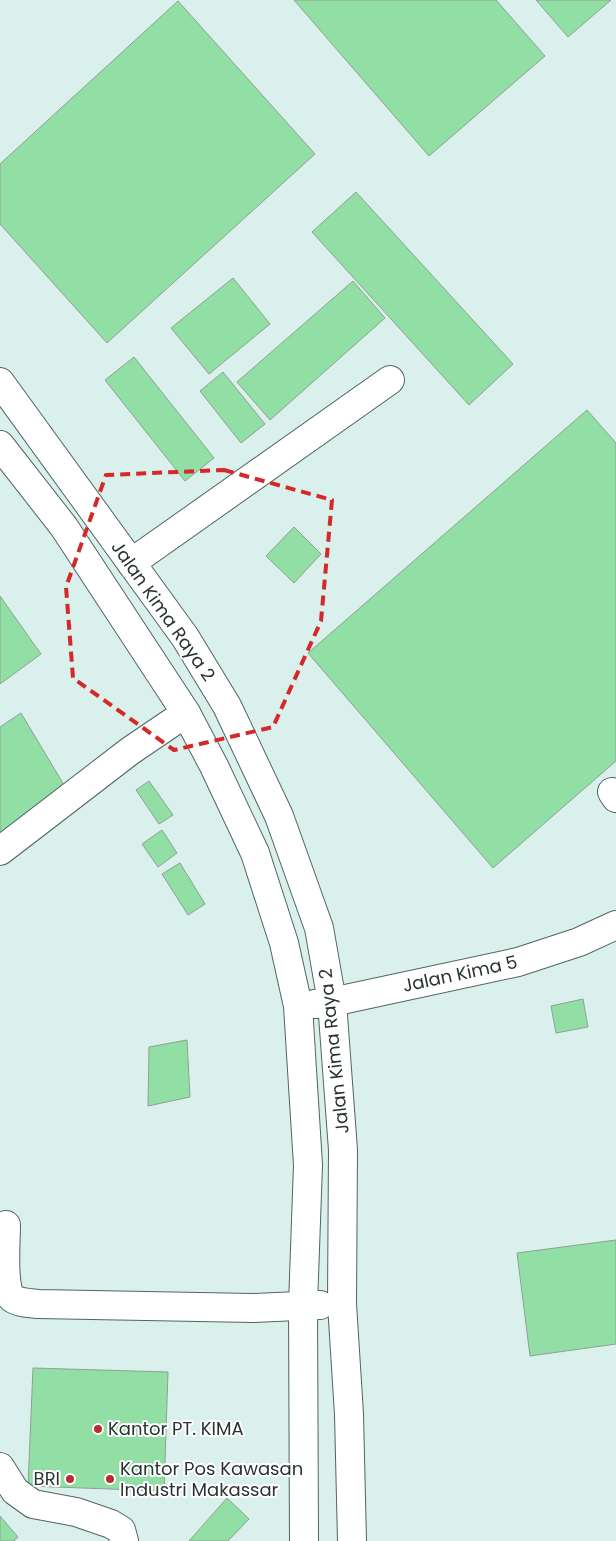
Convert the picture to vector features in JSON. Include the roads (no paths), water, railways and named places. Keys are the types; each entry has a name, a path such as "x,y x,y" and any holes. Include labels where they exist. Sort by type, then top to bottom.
{"street":[{"path":"131,563 390,380"},
{"name":"Jalan Kima Raya 2","path":"0,382 185,638 222,699 279,816 319,928 332,1002 343,1150 342,1304 349,1414 352,1541"},
{"name":"Jalan Kima Raya 2","path":"0,445 64,526 186,713 214,766 255,852 284,943 298,1006 308,1165 303,1305 304,1541"},
{"path":"64,526 89,507"},
{"path":"0,851 130,751 186,713"},
{"name":"Jalan Kima 5","path":"298,1006 332,1002 518,962 579,942 616,925"},
{"path":"6,1225 6,1285 10,1296 22,1302 38,1304 254,1308 342,1304"},
{"path":"0,1467 14,1491 33,1504 76,1512 111,1524 121,1530 124,1541"}],"place":[{"name":"Kantor PT. KIMA","path":"98,1429"},
{"name":"BRI","path":"70,1479"},
{"name":"Kantor Pos Kawasan Industri Makassar","path":"110,1479"}]}
